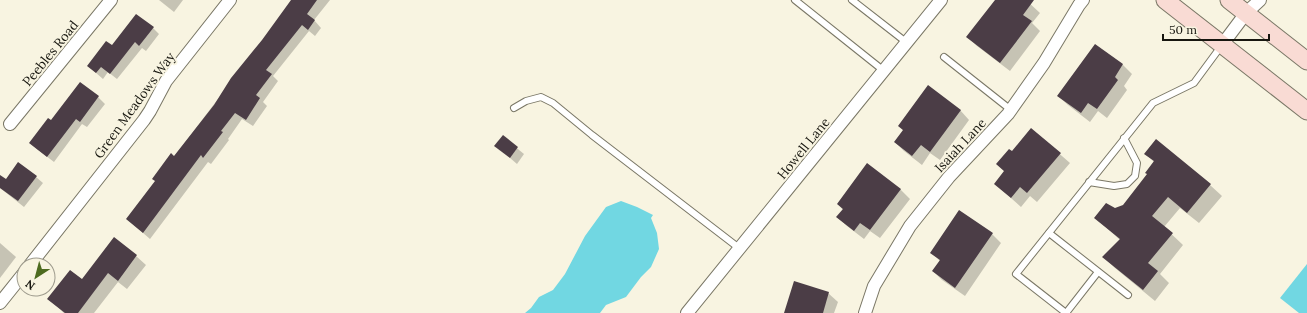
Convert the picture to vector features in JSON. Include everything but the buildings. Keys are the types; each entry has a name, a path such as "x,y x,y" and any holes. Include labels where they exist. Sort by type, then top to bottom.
{"main road":[{"path":"1164,0 1307,111"},
{"path":"1229,0 1249,7 1307,61"}],"street":[{"name":"Peebles Road","path":"10,124 111,0"},
{"name":"Green Meadows Way","path":"36,257 139,126 150,111 166,81 230,0"},
{"name":"Howell Lane","path":"687,313 941,0"},
{"name":"Isaiah Lane","path":"865,313 874,286 910,226 949,177 1011,110 1044,63 1083,0"},
{"path":"1222,46 1249,7 1260,0"},
{"path":"0,302 16,283"}],"lane":[{"path":"852,0 906,42"},
{"path":"798,1 884,71"},
{"path":"1098,272 1066,313 1016,274 1153,103 1194,83 1222,46"},
{"path":"944,57 1011,110"},
{"path":"514,108 526,101 541,97 553,103 592,135 739,248"},
{"path":"1089,182 1114,186 1127,184 1135,176 1138,163 1124,138"},
{"path":"1049,233 1128,295"}],"water":[{"path":"621,201 653,215 651,218 657,233 659,249 651,267 641,277 626,297 606,305 600,313 525,313 531,308 539,297 553,290 565,274 585,236 606,207"},
{"path":"1307,264 1307,313 1299,313 1280,298"}]}
